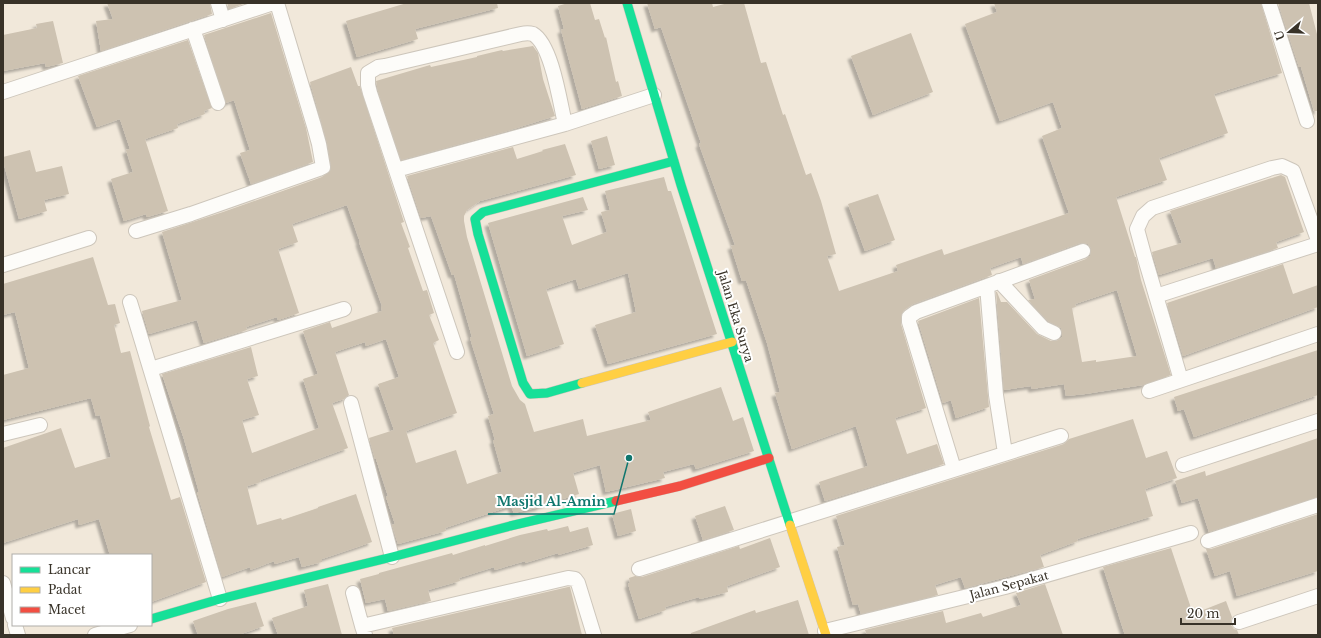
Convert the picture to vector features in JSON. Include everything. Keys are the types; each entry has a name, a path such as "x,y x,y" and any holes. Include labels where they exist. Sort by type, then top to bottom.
{"street":[{"path":"218,3 223,20"},
{"path":"3,92 273,3"},
{"path":"136,231 227,202 250,192 319,170 323,167 314,126 277,3"},
{"name":"Jalan Eka Surya","path":"627,3 674,161 739,368 826,633"},
{"path":"1269,3 1307,122"},
{"path":"193,29 218,103"},
{"path":"457,352 368,85 368,73 378,67 521,34 532,34 540,40 550,58 565,124"},
{"path":"396,170 565,124 654,95"},
{"path":"674,161 483,212 475,219 478,234 523,383 530,394 547,393 732,342"},
{"path":"1182,380 1137,229 1143,216 1152,208 1282,166 1293,171 1318,240"},
{"path":"3,265 89,238"},
{"path":"1156,296 1318,244"},
{"path":"954,469 909,322 909,317 916,312 1083,252"},
{"path":"993,284 1043,328 1054,333"},
{"path":"993,284 996,395 1005,453"},
{"path":"130,302 220,599"},
{"path":"151,369 344,309"},
{"path":"1149,391 1318,334"},
{"path":"351,403 392,557"},
{"path":"1182,466 1318,422"},
{"path":"3,434 40,425"},
{"path":"639,569 1061,436"},
{"path":"152,619 220,599 392,557 510,526 680,486 769,458"},
{"path":"1208,541 1318,505"},
{"name":"Jalan Sepakat","path":"826,633 1005,587 1191,533"},
{"path":"353,592 363,631 552,581 572,578 578,583 594,635"},
{"path":"3,583 12,614"},
{"path":"1239,622 1318,596"},
{"path":"95,635 126,626"}],"building":[{"path":"107,3 210,3 212,14 101,51 96,21 113,19"},
{"path":"227,3 246,3 229,9"},
{"path":"407,3 497,3 498,8 415,29 418,39 357,57 346,21"},
{"path":"568,3 590,3 595,20 599,19 605,38 606,37 616,82 618,81 622,96 582,109 561,30 564,29 558,6"},
{"path":"647,3 712,3 713,7 728,3 744,3 761,63 766,62 783,115 785,114 806,175 811,173 821,201 836,254 827,256 839,291 898,271 896,265 942,249 944,255 1069,213 1042,136 1062,128 1053,102 1000,121 965,24 997,12 994,3 1261,3 1282,73 1214,94 1228,133 1159,158 1167,180 1116,197 1136,257 1141,280 1171,375 1143,385 1066,396 1064,384 1032,389 1031,386 1004,390 996,292 1001,302 1007,302 1037,334 1051,341 1059,340 1062,337 1061,328 1048,321 1028,300 1035,299 1029,280 1086,259 1090,256 1091,248 1088,244 1080,243 1023,264 1021,257 990,268 992,275 913,304 904,310 901,317 901,324 926,408 895,418 907,454 937,444 944,464 825,501 819,482 868,466 856,426 792,449 775,393 780,392 767,343 746,280 742,281 731,246 735,245 699,144 701,143 661,27 655,29","holes":["1117,290 1137,356 1096,362 1096,360 1082,362 1072,308 1076,307 1075,304"]},
{"path":"1278,3 1309,3 1318,38 1318,111 1314,111 1301,67 1299,67"},
{"path":"271,13 306,128 313,162 251,184 240,153 250,150 234,100 226,103 204,35"},
{"path":"53,21 63,63 46,67 45,63 3,71 3,35 37,28 36,24"},
{"path":"911,33 933,92 873,115 851,56"},
{"path":"188,40 212,108 204,111 205,114 177,124 178,128 145,139 168,211 147,217 146,214 124,221 111,179 133,172 126,150 130,149 120,119 97,127 78,76"},
{"path":"533,46 538,53 543,79 555,116 507,131 401,160 376,81 430,65 431,67 502,50"},
{"path":"351,67 358,86 360,86 404,222 401,223 410,247 408,248 423,291 427,290 434,313 429,315 439,340 433,343 457,413 406,431 416,463 456,450 467,484 502,472 488,416 494,414 470,338 472,337 454,274 452,275 431,216 421,218 407,176 513,147 517,159 565,144 576,175 480,201 467,210 464,216 467,237 512,386 520,400 525,404 534,432 583,419 587,436 651,420 648,412 721,387 733,421 743,417 754,451 696,469 694,464 663,472 665,478 606,492 600,465 573,473 579,494 540,507 514,513 511,506 445,528 446,531 398,544 392,525 395,524 386,497 388,496 369,438 394,430 378,384 399,377 386,339 366,346 365,342 335,352 349,395 344,399 332,403 348,448 247,486 257,525 281,518 282,520 356,494 372,542 322,559 322,562 302,567 299,557 275,564 274,561 250,570 250,567 222,577 197,492 199,492 184,439 162,374 251,347 258,376 247,379 259,415 242,420 252,453 319,428 303,379 318,374 303,331 330,322 332,328 382,311 382,306 347,205 292,224 298,242 278,249 299,313 278,320 277,317 246,327 247,330 204,343 197,320 149,334 142,311 182,300 162,232 322,177 330,171 331,166 327,142 310,82"},
{"path":"607,136 615,165 599,169 591,141"},
{"path":"30,150 36,172 62,166 69,194 44,200 47,211 19,219 3,157"},
{"path":"1281,175 1285,177 1304,232 1276,242 1278,248 1216,268 1213,258 1159,275 1152,252 1182,243 1170,211"},
{"path":"664,177 668,191 671,191 717,334 608,364 595,325 636,312 628,273 579,289 576,279 546,289 564,344 527,356 488,223 583,197 588,210 562,216 572,245 607,232 601,212 610,210 605,191"},
{"path":"878,194 895,240 865,251 848,204"},
{"path":"93,257 108,305 115,304 120,323 114,325 121,353 130,351 150,426 149,427 171,500 180,497 206,582 152,602 152,554 110,554 99,519 79,525 78,519 3,543 3,448 61,428 75,468 111,457 100,415 96,416 91,398 3,420 3,375 29,368 15,312 3,315 3,284"},
{"path":"1283,264 1293,294 1318,285 1318,307 1183,356 1167,303"},
{"path":"979,298 989,407 956,418 951,400 943,403 918,321"},
{"path":"1318,350 1318,395 1194,437 1184,409 1178,411 1174,397"},
{"path":"1133,419 1146,458 1167,451 1177,478 1145,489 1153,516 1077,539 1078,541 1040,555 1044,567 965,588 961,577 935,585 938,595 861,614 858,604 853,605 837,547 845,545 836,516 1064,444 1069,439"},
{"path":"1318,438 1318,497 1209,532 1198,498 1182,503 1175,481 1205,471 1206,476"},
{"path":"725,506 734,530 703,540 695,516"},
{"path":"631,509 636,531 618,536 612,514"},
{"path":"1318,514 1318,571 1237,596 1230,571 1215,576 1206,549 1211,549"},
{"path":"568,526 570,532 588,527 593,545 558,555 558,553 525,563 525,561 495,570 494,567 459,578 460,581 428,590 431,601 388,611 385,599 366,603 360,579 452,553 453,555 520,535 547,529 548,531"},
{"path":"770,538 780,567 727,586 728,592 700,599 699,597 665,607 666,610 639,619 628,584 630,583 629,578 635,576 642,577 739,546 740,549"},
{"path":"1171,548 1193,614 1226,601 1232,617 1231,625 1237,630 1239,635 1125,635 1103,567"},
{"path":"328,584 342,635 278,635 272,618 308,606 304,590"},
{"path":"1045,584 1063,635 867,635 865,630 943,611 946,623 981,613 983,617 1021,605 1016,593"},
{"path":"570,587 582,635 394,635 392,628"},
{"path":"798,600 809,635 691,635 691,633 755,610 756,613"},
{"path":"256,602 264,626 238,635 198,635 193,621 228,609"}],"traffic: fast":[{"path":"627,3 681,185 790,525"},
{"path":"582,383 547,393 530,394 523,383 478,234 475,219 483,212 674,161"},
{"path":"152,619 220,599 616,501"}],"traffic: slow":[{"path":"582,383 732,342"},
{"path":"790,525 826,635"}],"traffic: jam":[{"path":"616,501 680,486 769,458"}],"place":[{"name":"Masjid Al-Amin","path":"629,458"}]}
